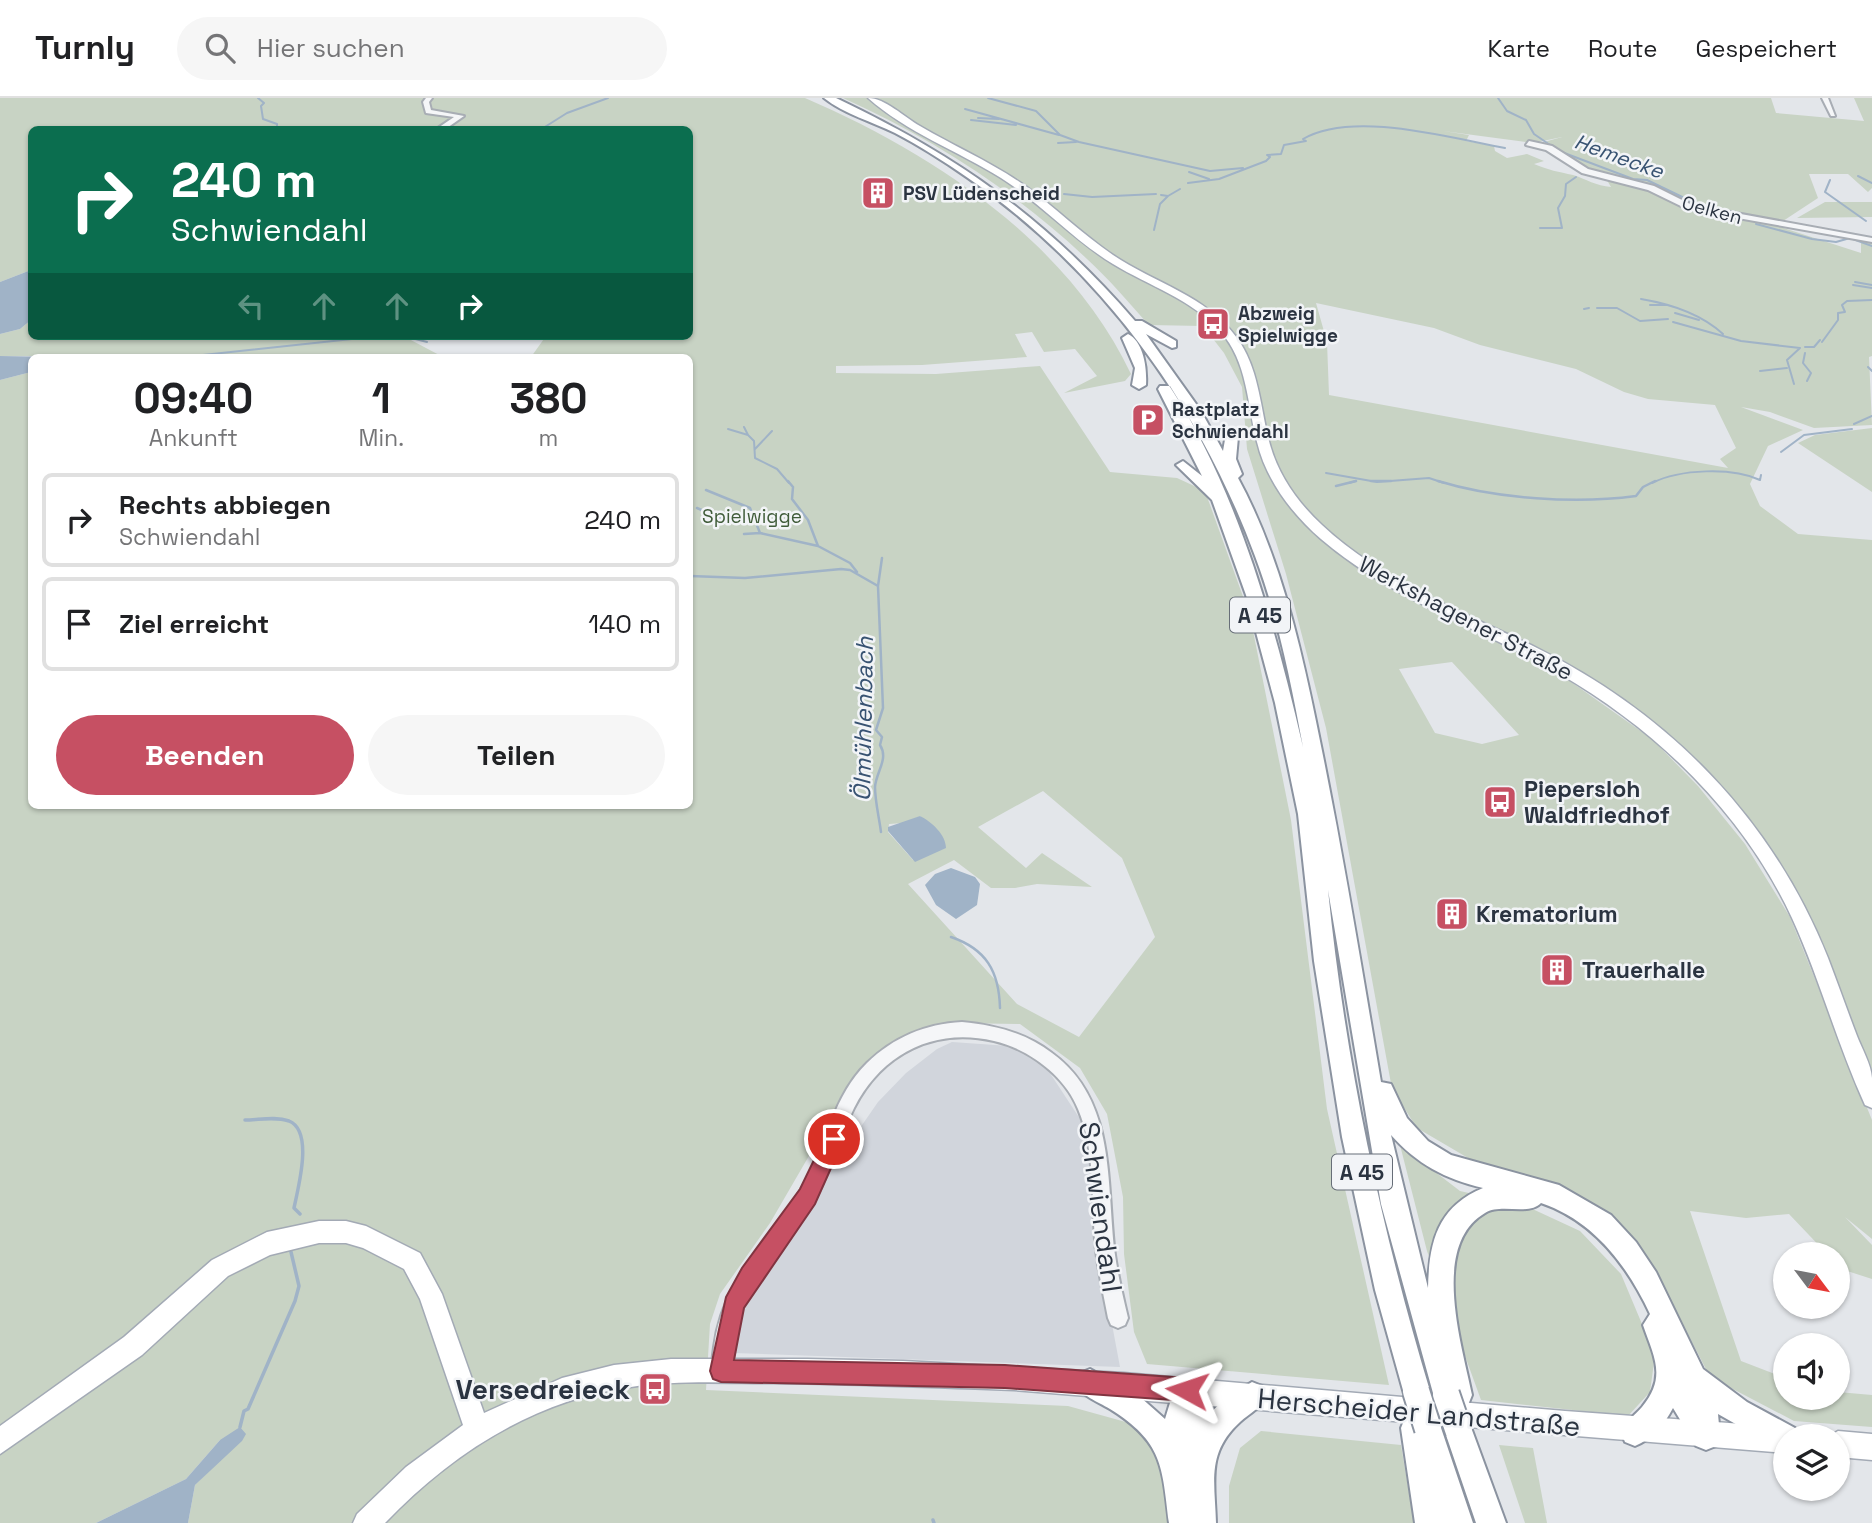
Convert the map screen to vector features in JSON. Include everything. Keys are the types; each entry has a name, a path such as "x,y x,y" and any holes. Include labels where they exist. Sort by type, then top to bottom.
{"highway":[{"name":"A 45","path":"814,98 869,122 982,192 1018,220 1062,263 1128,338 1164,386 1263,557 1290,649 1319,782 1394,1204 1452,1394"},
{"name":"A 45","path":"829,98 914,140 991,190 1081,266 1121,310 1177,384 1209,435 1232,506 1273,662 1308,816 1328,981 1368,1209 1421,1428 1458,1523"},
{"path":"1121,310 1144,329 1172,344"},
{"path":"1128,338 1141,368 1139,385"},
{"path":"1183,465 1213,494 1232,506 1238,482 1230,458 1231,437"},
{"path":"1362,1028 1388,1108 1406,1137 1435,1161 1452,1168 1549,1193 1587,1211 1608,1228 1629,1252 1650,1285 1682,1374 1737,1412 1773,1432"},
{"path":"1491,1523 1452,1394 1441,1284 1444,1246 1450,1230 1470,1207 1501,1196 1521,1195 1555,1205 1587,1222 1601,1234 1616,1250 1638,1285 1682,1374 1706,1411 1706,1436"},
{"path":"1634,1432 1652,1419 1682,1374"},
{"path":"1090,1383 1126,1401 1146,1416 1170,1448 1188,1463"},
{"path":"1187,1390 1179,1410 1201,1523"},
{"path":"1184,1523 1188,1463 1224,1415 1252,1396"},
{"path":"1421,1428 1430,1523"}],"main road":[{"name":"Werkshagener Straße","path":"873,98 1009,179 1113,259 1185,297 1211,316 1232,338 1247,363 1263,441 1278,480 1308,519 1328,538 1389,580 1585,682 1652,729 1696,768 1750,831 1786,887 1802,920 1872,1098"},
{"path":"0,1441 133,1346 220,1268 267,1244 319,1232 346,1232 366,1237 412,1261 430,1294 477,1430"},
{"name":"Herscheider Landstraße","path":"366,1523 419,1473 477,1430 544,1397 597,1380 662,1371 979,1376 1187,1390 1634,1432 1773,1439"},
{"path":"1850,1445 1872,1447"}],"street":[{"path":"429,98 426,102 428,112 461,116 445,126"},
{"path":"1825,98 1833,115"},
{"name":"Oelken","path":"1529,143 1543,145 1585,171 1651,188 1690,207 1872,240"},
{"name":"Schwiendahl","path":"721,1371 733,1305 750,1276 808,1196 865,1076 899,1048 942,1030 974,1029 1006,1036 1044,1055 1081,1095 1092,1124 1107,1257 1118,1318"}],"shaded area":[{"path":"952,1042 1009,1046 1042,1061 1086,1128 1100,1260 1120,1367 733,1353 748,1290 878,1102 906,1073 937,1049"}],"green space":[{"name":"Spielwigge","path":"0,98 805,98 902,146 949,175 994,208 1035,244 1072,283 1105,327 1131,374 1125,381 1064,393 1097,376 1075,349 1044,352 1032,332 1015,334 1027,357 922,365 836,366 836,373 936,374 1040,366 1110,472 1177,478 1205,491 1250,616 1291,820 1327,1109 1389,1385 1147,1364 1134,1332 1124,1254 1123,1197 1107,1114 1080,1068 1020,1024 952,1023 919,1032 849,1087 770,1223 720,1294 710,1324 706,1390 1068,1406 1133,1424 1167,1467 1176,1523 188,1523 195,1485 226,1454 220,1440 186,1479 96,1523 0,1523 0,380 28,373 28,809 693,809 693,354 533,354 543,340 693,340 693,126 28,126 28,271 0,282","holes":["1043,791 1122,858 1155,937 1079,1037 1017,1004 908,884 954,860 991,888 1037,884 1092,887 1042,853 1026,868 978,827","921,816 913,860 888,832 889,824 903,823"]},
{"path":"843,98 1771,98 1776,113 1864,121 1854,98 1872,98 1872,188 1868,192 1848,174 1809,174 1818,198 1780,223 1771,224 1861,253 1861,239 1872,241 1872,356 1869,357 1872,425 1814,428 1770,412 1741,407 1803,430 1768,446 1750,484 1760,506 1798,534 1872,540 1872,1082 1836,986 1729,800 1593,687 1451,618 1567,679 1652,739 1698,786 1745,844 1790,917 1872,1120 1872,1239 1845,1217 1872,1245 1872,1279 1850,1272 1850,1242 1816,1242 1789,1214 1746,1218 1690,1211 1741,1361 1773,1373 1773,1410 1710,1377 1655,1270 1597,1206 1539,1180 1480,1165 1417,1128 1392,1089 1326,728 1286,574 1247,449 1242,387 1224,353 1203,326 1149,325 1119,291 1060,234 972,168 909,131","holes":["1443,131 1533,143 1562,137 1544,142 1585,170 1652,188 1605,177 1611,187 1601,185 1534,164 1544,161 1527,154 1507,158 1495,151 1494,146 1466,141 1469,135","1316,303 1434,328 1480,345 1576,369 1624,392 1648,399 1715,405 1736,448 1720,459 1728,468 1329,395 1327,342","1452,662 1519,735 1482,744 1435,733 1399,669"]},
{"path":"1825,202 1872,202 1872,217 1797,218"},
{"path":"28,322 28,340 411,340 437,354 0,356 0,334 20,329"},
{"path":"1872,428 1872,492 1798,443 1815,435"},
{"path":"1400,1145 1460,1191 1526,1206 1580,1231 1621,1274 1655,1355 1650,1392 1628,1416 1481,1400 1427,1251"},
{"path":"1850,1393 1872,1395 1872,1427 1794,1421 1773,1410 1850,1410"},
{"path":"1261,1431 1401,1445 1414,1523 1229,1523 1229,1486 1240,1448"},
{"path":"1499,1445 1533,1448 1547,1523 1525,1523"}],"water":[{"path":"28,271 28,322 20,329 0,334 0,282"},
{"path":"0,356 28,356 28,373 0,380"},
{"path":"920,816 938,829 946,848 915,862 888,831 888,827"},
{"path":"951,868 975,877 980,884 977,905 956,919 936,905 925,885 935,874"},
{"path":"240,1427 246,1434 242,1441 195,1485 188,1523 96,1523 186,1479 220,1440"}],"waterway":[{"path":"258,98 264,103 261,106 263,119 277,126"},
{"name":"Hemecke","path":"546,126 567,113 608,98"},
{"path":"988,98 1036,111 1060,135 1079,142 1210,171 1243,168"},
{"name":"Hemecke","path":"1498,98 1507,111 1526,120 1534,134 1553,147"},
{"path":"965,109 1059,135"},
{"path":"978,118 999,119"},
{"path":"971,120 1016,125"},
{"path":"1188,183 1219,179 1266,161 1270,157 1267,155 1281,154 1284,145 1306,141 1303,139 1324,131 1348,127 1402,129 1505,148"},
{"path":"1058,143 1076,142"},
{"name":"Hemecke","path":"1559,151 1633,179 1647,180 1703,207"},
{"path":"1189,172 1209,179"},
{"path":"1858,176 1872,183"},
{"path":"1540,228 1562,228 1558,208 1565,196 1566,184 1576,177"},
{"path":"1830,180 1825,192 1866,221"},
{"path":"1168,196 1180,189"},
{"path":"1064,194 1092,197 1156,194"},
{"path":"1161,195 1168,196"},
{"path":"1154,230 1160,204 1168,196"},
{"name":"Hemecke","path":"1756,224 1812,239 1836,242 1850,238 1872,246"},
{"path":"1855,282 1872,285"},
{"path":"1853,285 1872,288"},
{"path":"1641,299 1667,305"},
{"path":"1822,342 1838,320 1838,313 1845,312 1842,305 1847,301 1872,300"},
{"path":"1650,305 1667,305"},
{"path":"1667,305 1705,320 1723,334"},
{"path":"1584,309 1589,308"},
{"path":"1597,308 1617,308 1640,321 1668,319"},
{"path":"1675,313 1699,320"},
{"path":"1673,322 1741,341 1800,348 1787,360 1794,384"},
{"path":"212,354 343,340"},
{"path":"419,340 427,342"},
{"path":"1805,347 1814,347 1820,340"},
{"path":"1805,353 1803,363 1811,373 1807,381"},
{"path":"1868,367 1872,371"},
{"path":"1760,371 1787,368"},
{"path":"1854,424 1872,416"},
{"path":"744,427 748,435"},
{"path":"728,429 748,435"},
{"path":"1781,452 1804,435 1852,429"},
{"path":"755,449 772,431"},
{"path":"748,435 754,441 755,458 777,469 789,483"},
{"path":"1652,483 1691,472 1735,473 1760,480 1761,475"},
{"path":"1326,473 1371,481"},
{"path":"1390,481 1429,478 1438,481"},
{"path":"788,481 793,487 792,499 808,520 818,546"},
{"path":"1336,486 1356,481 1349,483"},
{"path":"1371,481 1390,481"},
{"path":"1371,481 1390,481"},
{"path":"1438,481 1510,496 1562,500 1636,496 1643,487 1655,481"},
{"path":"1438,481 1444,483"},
{"path":"706,490 750,508 760,533"},
{"path":"697,508 718,517 753,521"},
{"path":"744,534 760,533"},
{"path":"760,533 818,546"},
{"path":"818,546 850,563 857,572"},
{"path":"878,586 882,558"},
{"path":"693,576 745,578 841,569 850,570 878,586"},
{"name":"Ölmühlenbach","path":"878,586 883,708 876,730 882,737 880,745 883,760 875,787 881,832"},
{"name":"Ölmühlenbach","path":"951,937 973,948 988,963 997,983 1000,1008"},
{"path":"245,1120 278,1119 289,1121 297,1127 303,1148 294,1208 300,1214"},
{"path":"240,1427 244,1411 248,1409 295,1301 299,1286 291,1252"}],"place":[{"name":"PSV Lüdenscheid","path":"878,193"},
{"name":"Abzweig Spielwigge","path":"1213,324"},
{"name":"Rastplatz Schwiendahl","path":"1148,420"},
{"name":"Piepersloh Waldfriedhof","path":"1500,802"},
{"name":"Krematorium","path":"1452,914"},
{"name":"Trauerhalle","path":"1557,970"},
{"name":"Versedreieck","path":"655,1389"}],"route":[{"path":"834,1139 808,1196 750,1276 733,1305 721,1371 1005,1377 1187,1390"}]}
